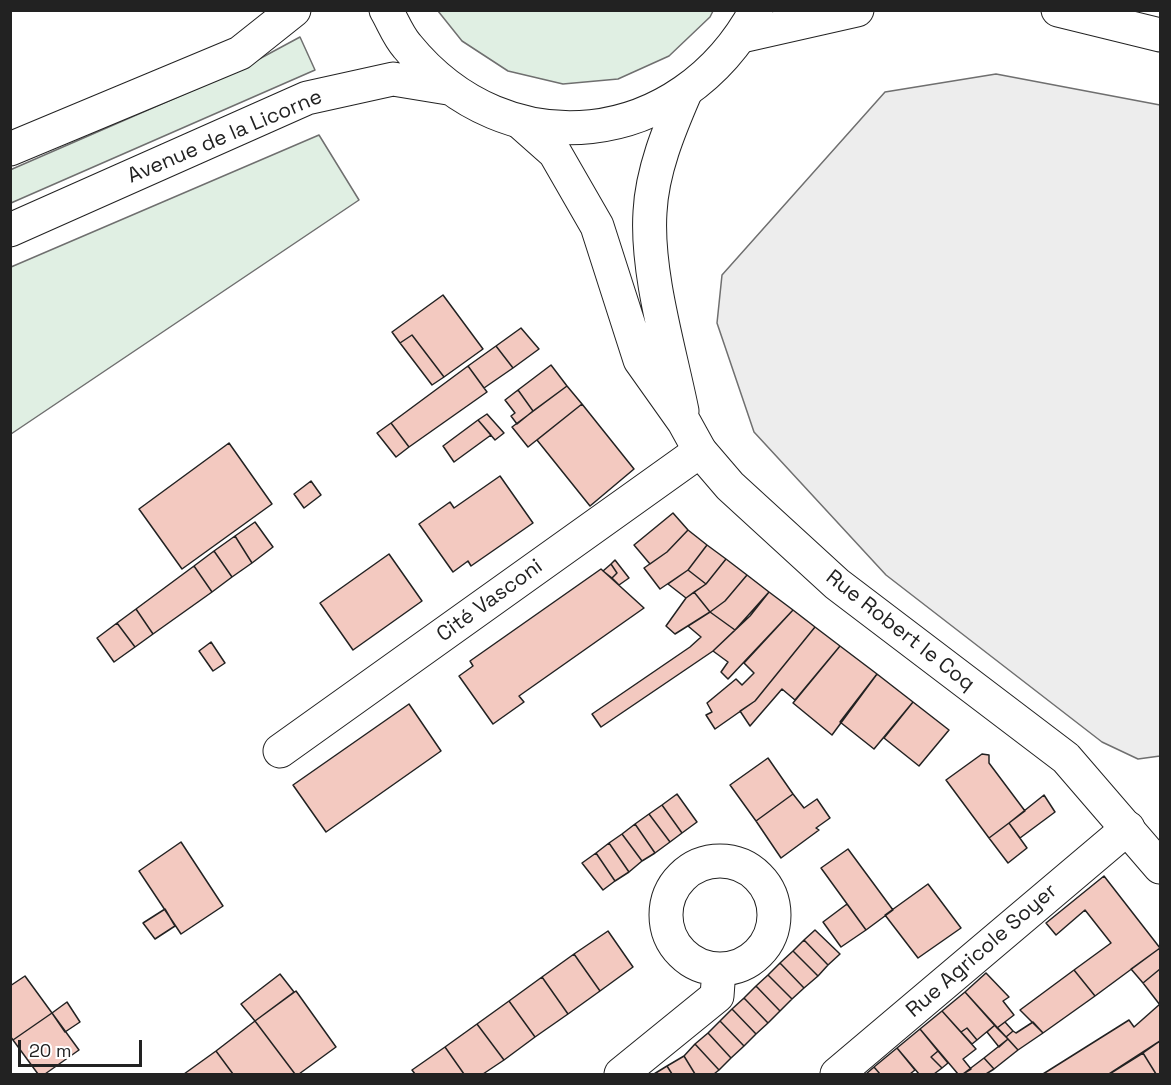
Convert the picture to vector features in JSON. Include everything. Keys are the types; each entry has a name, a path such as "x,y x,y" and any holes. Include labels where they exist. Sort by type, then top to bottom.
{"street":[{"path":"10,149 240,53 294,10"},
{"path":"387,10 405,45 447,88 482,108 519,122 562,128 605,125 647,114 685,93 706,77 749,23 857,10"},
{"path":"1058,10 1161,35"},
{"name":"Avenue de la Licorne","path":"10,230 307,98 393,79 447,88"},
{"name":"Rue Robert le Coq","path":"684,422 653,264 650,211 665,140 685,93"},
{"name":"Rue Robert le Coq","path":"519,122 555,153 597,225 640,360 684,422 700,451 730,486 837,585 1066,758 1161,867"},
{"name":"Cité Vasconi","path":"280,751 700,451"},
{"name":"Rue Agricole Soyer","path":"837,1074 1128,828"},
{"path":"621,1074 717,996 719,969"}],"green space":[{"path":"438,11 713,11 710,17 669,56 618,79 563,84 508,71 462,41"},
{"path":"300,37 315,70 11,203 10,170 235,72"},
{"path":"319,135 359,200 11,434 11,267"}],"shaded area":[{"path":"996,74 1160,105 1160,756 1138,759 1102,742 886,575 754,432 717,323 722,275 885,92"}],"building":[{"path":"443,295 483,349 444,377 412,335 400,343 392,332"},
{"path":"521,328 539,349 513,368 496,346"},
{"path":"412,335 444,377 432,385 400,343"},
{"path":"496,346 513,368 484,388 468,366"},
{"path":"551,365 567,386 533,411 518,390"},
{"path":"468,366 487,392 409,447 391,423"},
{"path":"567,386 582,404 528,447 512,427"},
{"path":"518,390 533,411 517,424 511,416 515,413 505,400"},
{"path":"582,404 634,469 590,506 537,440"},
{"path":"487,414 504,433 495,440 478,420"},
{"path":"478,420 491,435 454,462 443,446"},
{"path":"391,423 409,447 396,457 377,433"},
{"path":"229,443 272,504 182,569 139,509"},
{"path":"500,476 533,523 471,566 468,561 453,572 419,524 450,502 454,508"},
{"path":"311,481 321,495 304,508 294,494"},
{"path":"673,513 688,530 667,552 650,564 634,545"},
{"path":"255,522 273,547 252,563 235,536"},
{"path":"688,530 707,545 688,570 660,589 644,568 667,552"},
{"path":"235,536 252,563 232,577 214,551"},
{"path":"707,545 726,559 706,584 688,570"},
{"path":"214,551 232,577 212,592 194,566"},
{"path":"389,554 422,601 353,650 320,603"},
{"path":"726,559 747,575 725,601 710,612 694,592 706,584"},
{"path":"615,560 629,578 619,585 612,578 617,573 611,564"},
{"path":"611,564 617,573 612,578 603,571"},
{"path":"194,566 212,592 153,634 136,609"},
{"path":"601,569 644,608 519,696 524,702 493,724 459,676 473,666 470,661"},
{"path":"688,570 706,584 686,598 668,584"},
{"path":"747,575 769,592 735,630 710,612 725,601"},
{"path":"694,592 710,612 675,634 666,626 686,598"},
{"path":"769,592 793,610 728,679 721,672 728,662 713,651 750,616"},
{"path":"136,609 153,634 135,647 117,623"},
{"path":"793,610 815,627 755,701 715,729 706,715 712,712 707,703 736,679 742,685 754,673 744,663"},
{"path":"710,612 735,630 713,651 601,727 592,714 690,647 701,637 688,626"},
{"path":"117,623 135,647 114,662 97,638"},
{"path":"815,627 840,646 795,700 782,689 750,726 740,711 755,701"},
{"path":"211,642 225,663 213,671 199,651"},
{"path":"840,646 877,674 832,735 793,703"},
{"path":"877,674 913,702 874,749 840,722"},
{"path":"913,702 949,730 919,766 884,738"},
{"path":"409,704 441,751 326,832 293,785"},
{"path":"982,754 989,755 989,763 1025,811 989,838 946,780"},
{"path":"768,758 793,794 756,821 730,785"},
{"path":"677,794 697,822 682,833 662,805"},
{"path":"793,794 804,808 817,799 830,818 816,828 819,830 781,858 756,821"},
{"path":"1044,795 1055,812 1020,838 1009,823"},
{"path":"662,805 682,833 670,842 649,814"},
{"path":"649,814 670,842 655,853 635,824"},
{"path":"1009,823 1027,848 1008,863 989,838"},
{"path":"635,824 655,853 642,861 622,834"},
{"path":"622,834 642,861 629,872 609,843"},
{"path":"181,842 223,906 181,934 139,871"},
{"path":"609,843 629,872 615,881 596,853"},
{"path":"848,849 893,910 866,930 821,868"},
{"path":"596,853 615,881 603,890 582,863"},
{"path":"1104,876 1160,948 1095,996 1074,970 1111,943 1085,910 1056,935 1046,923"},
{"path":"928,884 961,928 918,958 885,915"},
{"path":"847,904 866,930 841,947 823,922"},
{"path":"165,909 175,926 155,939 143,923"},
{"path":"815,930 840,954 828,965 804,940"},
{"path":"608,931 633,967 600,991 574,954"},
{"path":"804,940 828,965 818,976 793,951"},
{"path":"1160,948 1160,969 1143,983 1131,969"},
{"path":"793,951 818,976 804,988 780,963"},
{"path":"574,954 600,991 568,1014 542,977"},
{"path":"780,963 804,988 792,999 768,975"},
{"path":"1160,969 1160,1005 1143,983"},
{"path":"1074,970 1095,996 1043,1033 1020,1010"},
{"path":"986,973 1009,997 1003,1001 1014,1015 997,1028 965,992"},
{"path":"280,974 294,992 255,1021 241,1004"},
{"path":"768,975 792,999 780,1011 756,986"},
{"path":"25,976 52,1013 13,1040 10,1036 10,986"},
{"path":"542,977 568,1014 535,1037 509,1001"},
{"path":"756,986 780,1011 768,1023 744,998"},
{"path":"296,991 336,1047 299,1074 295,1074 255,1021"},
{"path":"965,992 995,1025 977,1040 967,1028 961,1032 942,1011"},
{"path":"744,998 768,1023 756,1034 732,1009"},
{"path":"509,1001 535,1037 504,1060 477,1024"},
{"path":"67,1002 80,1022 65,1032 52,1013"},
{"path":"1160,1004 1160,1041 1109,1074 1043,1074 1129,1020 1134,1027"},
{"path":"732,1009 756,1034 744,1046 720,1021"},
{"path":"942,1011 976,1049 963,1059 971,1069 963,1074 958,1074 920,1029"},
{"path":"52,1013 79,1050 45,1074 38,1074 13,1040"},
{"path":"255,1021 295,1074 233,1074 216,1051"},
{"path":"720,1021 744,1046 731,1058 708,1033"},
{"path":"1005,1022 1013,1031 1006,1037 997,1028"},
{"path":"1033,1022 1043,1033 1018,1050 1006,1037 1013,1031 1016,1033"},
{"path":"477,1024 504,1060 483,1074 464,1074 445,1047"},
{"path":"995,1025 1008,1039 999,1047 987,1032"},
{"path":"967,1028 977,1040 972,1044 961,1032"},
{"path":"920,1029 938,1051 931,1057 942,1068 934,1074 919,1074 897,1048"},
{"path":"708,1033 731,1058 719,1070 695,1044"},
{"path":"1008,1039 1018,1050 994,1069 984,1058"},
{"path":"1160,1041 1160,1074 1156,1074 1143,1053"},
{"path":"695,1044 719,1070 714,1074 695,1074 684,1056"},
{"path":"445,1047 464,1074 415,1074 412,1070"},
{"path":"897,1048 915,1070 910,1074 880,1074 874,1067"},
{"path":"216,1051 233,1074 184,1074"},
{"path":"938,1051 948,1063 942,1068 931,1057"},
{"path":"1143,1053 1156,1074 1111,1073"},
{"path":"684,1056 695,1074 672,1074 667,1066"},
{"path":"984,1058 994,1069 986,1074 963,1074"},
{"path":"667,1066 672,1074 654,1074"},
{"path":"874,1067 880,1074 866,1074"}]}
